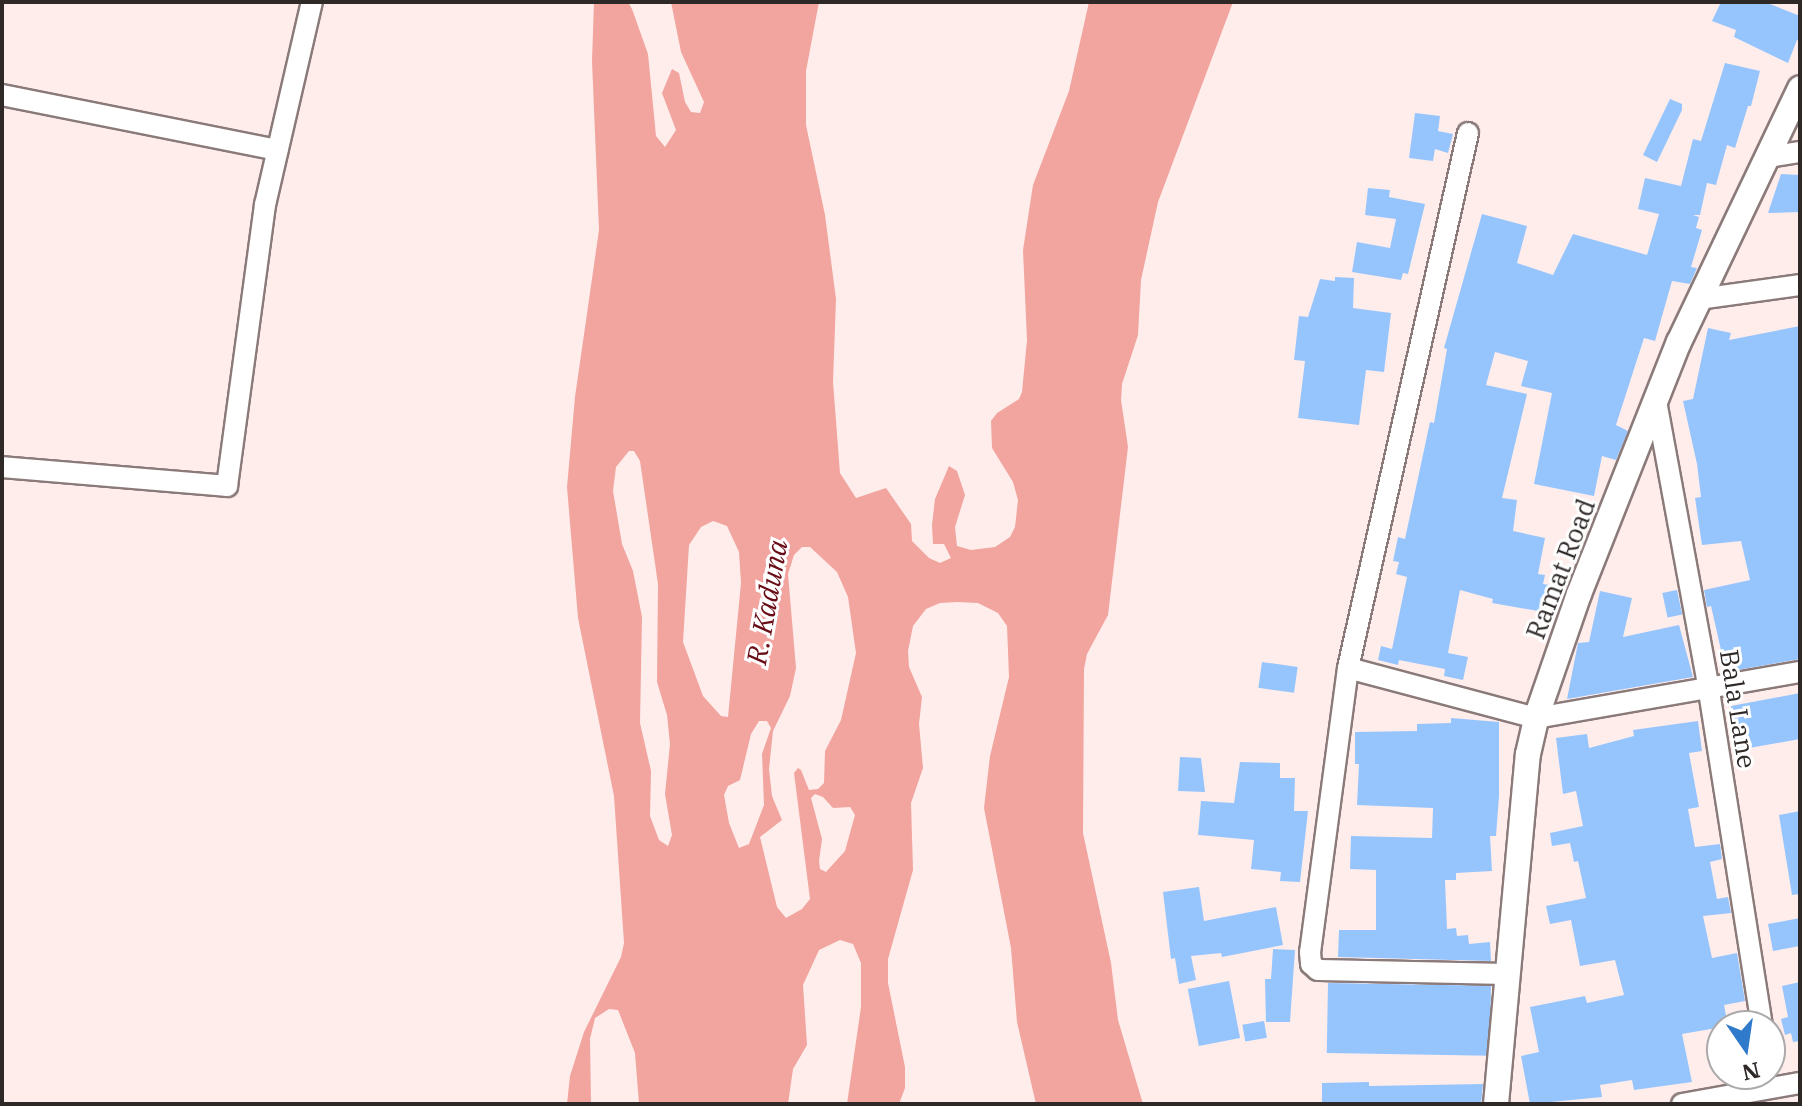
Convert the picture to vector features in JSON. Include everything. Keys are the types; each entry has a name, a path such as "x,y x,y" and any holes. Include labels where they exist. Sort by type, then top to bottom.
{"street":[{"path":"2,467 227,486 265,205 312,2"},
{"name":"Ramat Road","path":"1496,1104 1528,754 1536,718 1579,594 1656,401 1699,299 1800,88"},
{"path":"2,95 278,150"},
{"path":"1468,133 1348,668 1310,952 1311,964 1318,970 1508,974"},
{"path":"1768,157 1800,152"},
{"path":"1699,299 1800,285"},
{"name":"Bala Lane","path":"1656,401 1708,685 1759,1010"},
{"path":"1348,668 1536,718 1708,685 1800,672"},
{"path":"1682,1104 1766,1090"}],"water":[{"name":"R. Kaduna","path":"594,2 628,2 648,54 656,136 665,147 676,130 662,93 672,69 679,73 685,102 691,112 700,113 704,102 681,52 671,2 819,2 806,71 806,125 825,215 836,299 833,382 840,473 856,498 886,488 911,524 912,541 929,558 940,563 951,558 944,544 933,544 932,525 935,499 949,466 957,471 965,495 955,527 957,546 971,550 995,547 1010,537 1015,527 1018,500 1013,482 992,448 991,421 997,413 1019,399 1022,392 1027,340 1023,250 1033,185 1069,91 1089,2 1233,2 1158,202 1141,280 1138,335 1122,384 1121,400 1128,447 1108,615 1087,654 1084,669 1083,833 1111,963 1118,1020 1143,1104 1036,1104 1017,1022 1011,948 984,808 990,756 1009,677 1007,626 998,613 978,603 957,602 940,603 926,609 913,626 908,651 909,667 922,697 919,724 923,768 911,803 913,870 888,959 888,983 905,1067 905,1088 899,1104 847,1104 861,1007 861,963 853,944 840,940 819,950 803,985 807,1045 793,1069 788,1104 639,1104 635,1053 618,1010 609,1009 595,1018 590,1039 591,1104 567,1104 570,1076 584,1032 621,957 624,943 614,796 578,618 567,487 575,397 599,230 592,61","holes":["629,451 634,451 640,461 658,584 657,682 667,715 670,744 665,794 672,835 668,846 659,840 650,816 651,771 640,723 642,617 633,571 622,544 613,491 616,467","713,521 727,526 739,552 741,583 728,717 721,716 703,696 683,642 689,545 701,527","802,547 810,547 837,572 848,597 856,653 841,720 825,751 824,783 818,789 809,790 801,770 798,768 794,773 810,899 802,909 786,918 777,907 760,837 782,820 772,796 769,769 773,731 790,696 796,668 788,574 794,555","759,721 767,721 771,728 762,754 764,805 749,844 739,848 729,823 724,795 728,786 740,780 751,734","815,794 823,797 833,808 850,807 855,815 845,851 826,872 820,869 819,861 822,839 811,798"]}],"building":[{"path":"1721,2 1765,2 1800,16 1800,41 1797,40 1788,63 1734,37 1736,30 1712,21"},
{"path":"1725,63 1760,71 1751,106 1748,106 1735,148 1727,145 1716,185 1707,183 1700,215 1693,215 1699,217 1696,228 1702,230 1691,267 1697,268 1690,284 1672,281 1655,341 1644,338 1616,425 1628,431 1616,460 1602,456 1594,496 1534,484 1552,393 1521,386 1528,361 1495,352 1486,385 1527,394 1502,498 1517,500 1513,531 1545,538 1538,574 1545,575 1543,584 1549,585 1544,612 1492,603 1493,599 1460,590 1448,653 1468,657 1463,680 1444,676 1445,669 1399,660 1398,665 1378,660 1381,646 1392,649 1407,577 1396,574 1399,562 1393,561 1398,537 1405,539 1430,422 1434,423 1447,349 1444,348 1482,214 1527,226 1517,263 1553,275 1573,234 1647,255 1659,214 1638,209 1645,178 1681,186 1693,139 1701,141"},
{"path":"1670,99 1682,104 1682,110 1657,162 1643,155"},
{"path":"1415,113 1440,116 1438,131 1453,134 1448,153 1435,149 1433,161 1409,158"},
{"path":"1781,174 1800,175 1800,212 1768,213"},
{"path":"1368,188 1390,190 1389,197 1425,204 1408,274 1403,273 1401,280 1352,272 1357,242 1390,248 1396,219 1365,215"},
{"path":"1335,277 1354,278 1353,308 1391,313 1384,372 1366,370 1359,425 1298,418 1305,361 1294,360 1299,316 1308,317 1320,279 1335,281"},
{"path":"1800,326 1800,659 1726,672 1711,606 1707,607 1704,590 1750,580 1741,541 1702,545 1695,498 1701,497 1697,464 1683,401 1693,399 1708,328 1731,333 1729,340"},
{"path":"1677,590 1682,614 1668,618 1662,593"},
{"path":"1600,591 1632,598 1623,637 1679,625 1693,677 1567,699 1578,643 1589,642"},
{"path":"1262,662 1298,667 1294,693 1258,688"},
{"path":"1800,693 1800,739 1738,750 1731,706"},
{"path":"1451,718 1499,722 1496,836 1490,836 1492,871 1456,873 1456,880 1445,880 1447,929 1456,928 1457,936 1468,935 1469,944 1490,942 1491,961 1338,957 1339,930 1376,930 1376,870 1350,869 1351,836 1432,838 1433,808 1357,805 1359,764 1355,764 1355,732 1417,731 1417,724 1451,723"},
{"path":"1698,721 1702,751 1689,753 1699,807 1688,809 1695,847 1720,844 1722,859 1710,862 1717,899 1728,897 1731,913 1703,916 1712,958 1737,953 1745,1001 1724,1005 1725,1010 1706,1010 1706,1030 1682,1034 1692,1082 1634,1090 1632,1080 1600,1085 1602,1097 1530,1104 1521,1056 1539,1052 1530,1007 1585,996 1587,1003 1624,995 1615,960 1580,966 1571,920 1550,924 1546,906 1586,898 1578,861 1574,862 1570,843 1552,846 1550,833 1583,826 1576,791 1563,794 1556,738 1587,734 1589,748 1634,736 1633,730"},
{"path":"1180,757 1201,758 1205,792 1178,791"},
{"path":"1240,762 1280,763 1280,778 1295,778 1294,811 1308,811 1300,882 1280,881 1281,872 1251,869 1254,840 1198,835 1201,801 1234,803"},
{"path":"1800,811 1800,894 1792,895 1779,815"},
{"path":"1199,887 1204,921 1276,907 1283,945 1222,957 1221,953 1191,956 1196,980 1179,984 1175,958 1171,959 1163,892"},
{"path":"1800,918 1800,946 1773,951 1768,924"},
{"path":"1273,949 1295,950 1290,1022 1266,1022 1265,979 1271,979"},
{"path":"1229,981 1240,1038 1199,1046 1188,989"},
{"path":"1800,982 1800,1041 1793,1042 1791,1033 1786,1035 1788,1017 1782,986"},
{"path":"1328,983 1491,986 1490,1056 1327,1053"},
{"path":"1264,1021 1267,1038 1245,1042 1242,1025"},
{"path":"1369,1082 1369,1086 1483,1084 1481,1104 1322,1104 1322,1083"}]}
